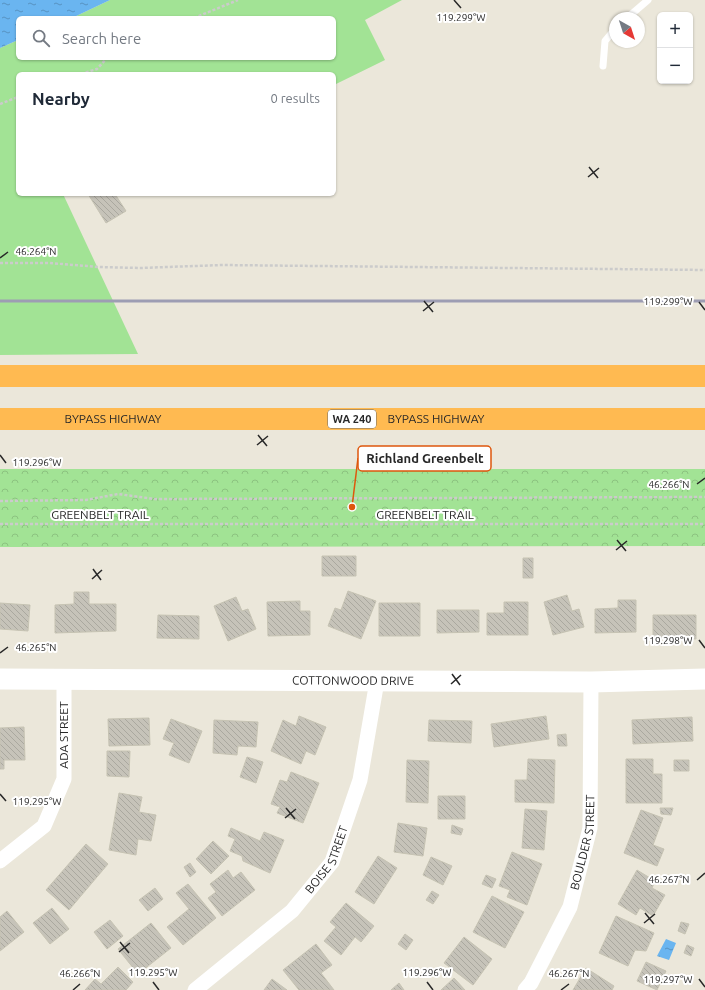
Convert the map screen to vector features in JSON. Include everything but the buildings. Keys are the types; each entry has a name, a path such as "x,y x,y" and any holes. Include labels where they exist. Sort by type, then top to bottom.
{"highway":[{"path":"0,376 705,376"},
{"name":"BYPASS HIGHWAY","path":"0,419 705,420"}],"street":[{"name":"COTTONWOOD DRIVE","path":"0,679 591,682 705,680"},
{"name":"ADA STREET","path":"0,861 44,826 64,779 64,679"},
{"name":"BOISE STREET","path":"195,990 292,911 332,862 360,780 377,681"},
{"name":"BOULDER STREET","path":"525,990 531,983 570,908 590,828 591,682"}],"lane":[{"path":"634,12 648,0"},
{"path":"603,66 605,41 609,36"}],"path":[{"path":"199,16 238,0"},
{"path":"87,72 97,69 105,60"},
{"path":"0,104 16,98"},
{"path":"0,263 49,263 75,266 140,268 222,265 705,270"},
{"path":"0,501 86,500 118,494 154,499 705,497"},
{"name":"GREENBELT TRAIL","path":"0,524 705,524"}],"green space":[{"path":"110,0 402,0 365,20 385,60 336,84 336,72 16,72 16,196 64,196 138,354 0,355 0,48 16,41 16,60 336,60 336,16 76,16"},
{"path":"0,469 705,469 705,546 0,547"}],"water":[{"path":"0,0 110,0 76,16 16,16 16,41 0,48"},
{"path":"666,939 676,943 669,960 657,956"}],"railway":[{"path":"0,301 705,301"}],"place":[{"name":"Richland Greenbelt","path":"352,507"}]}
